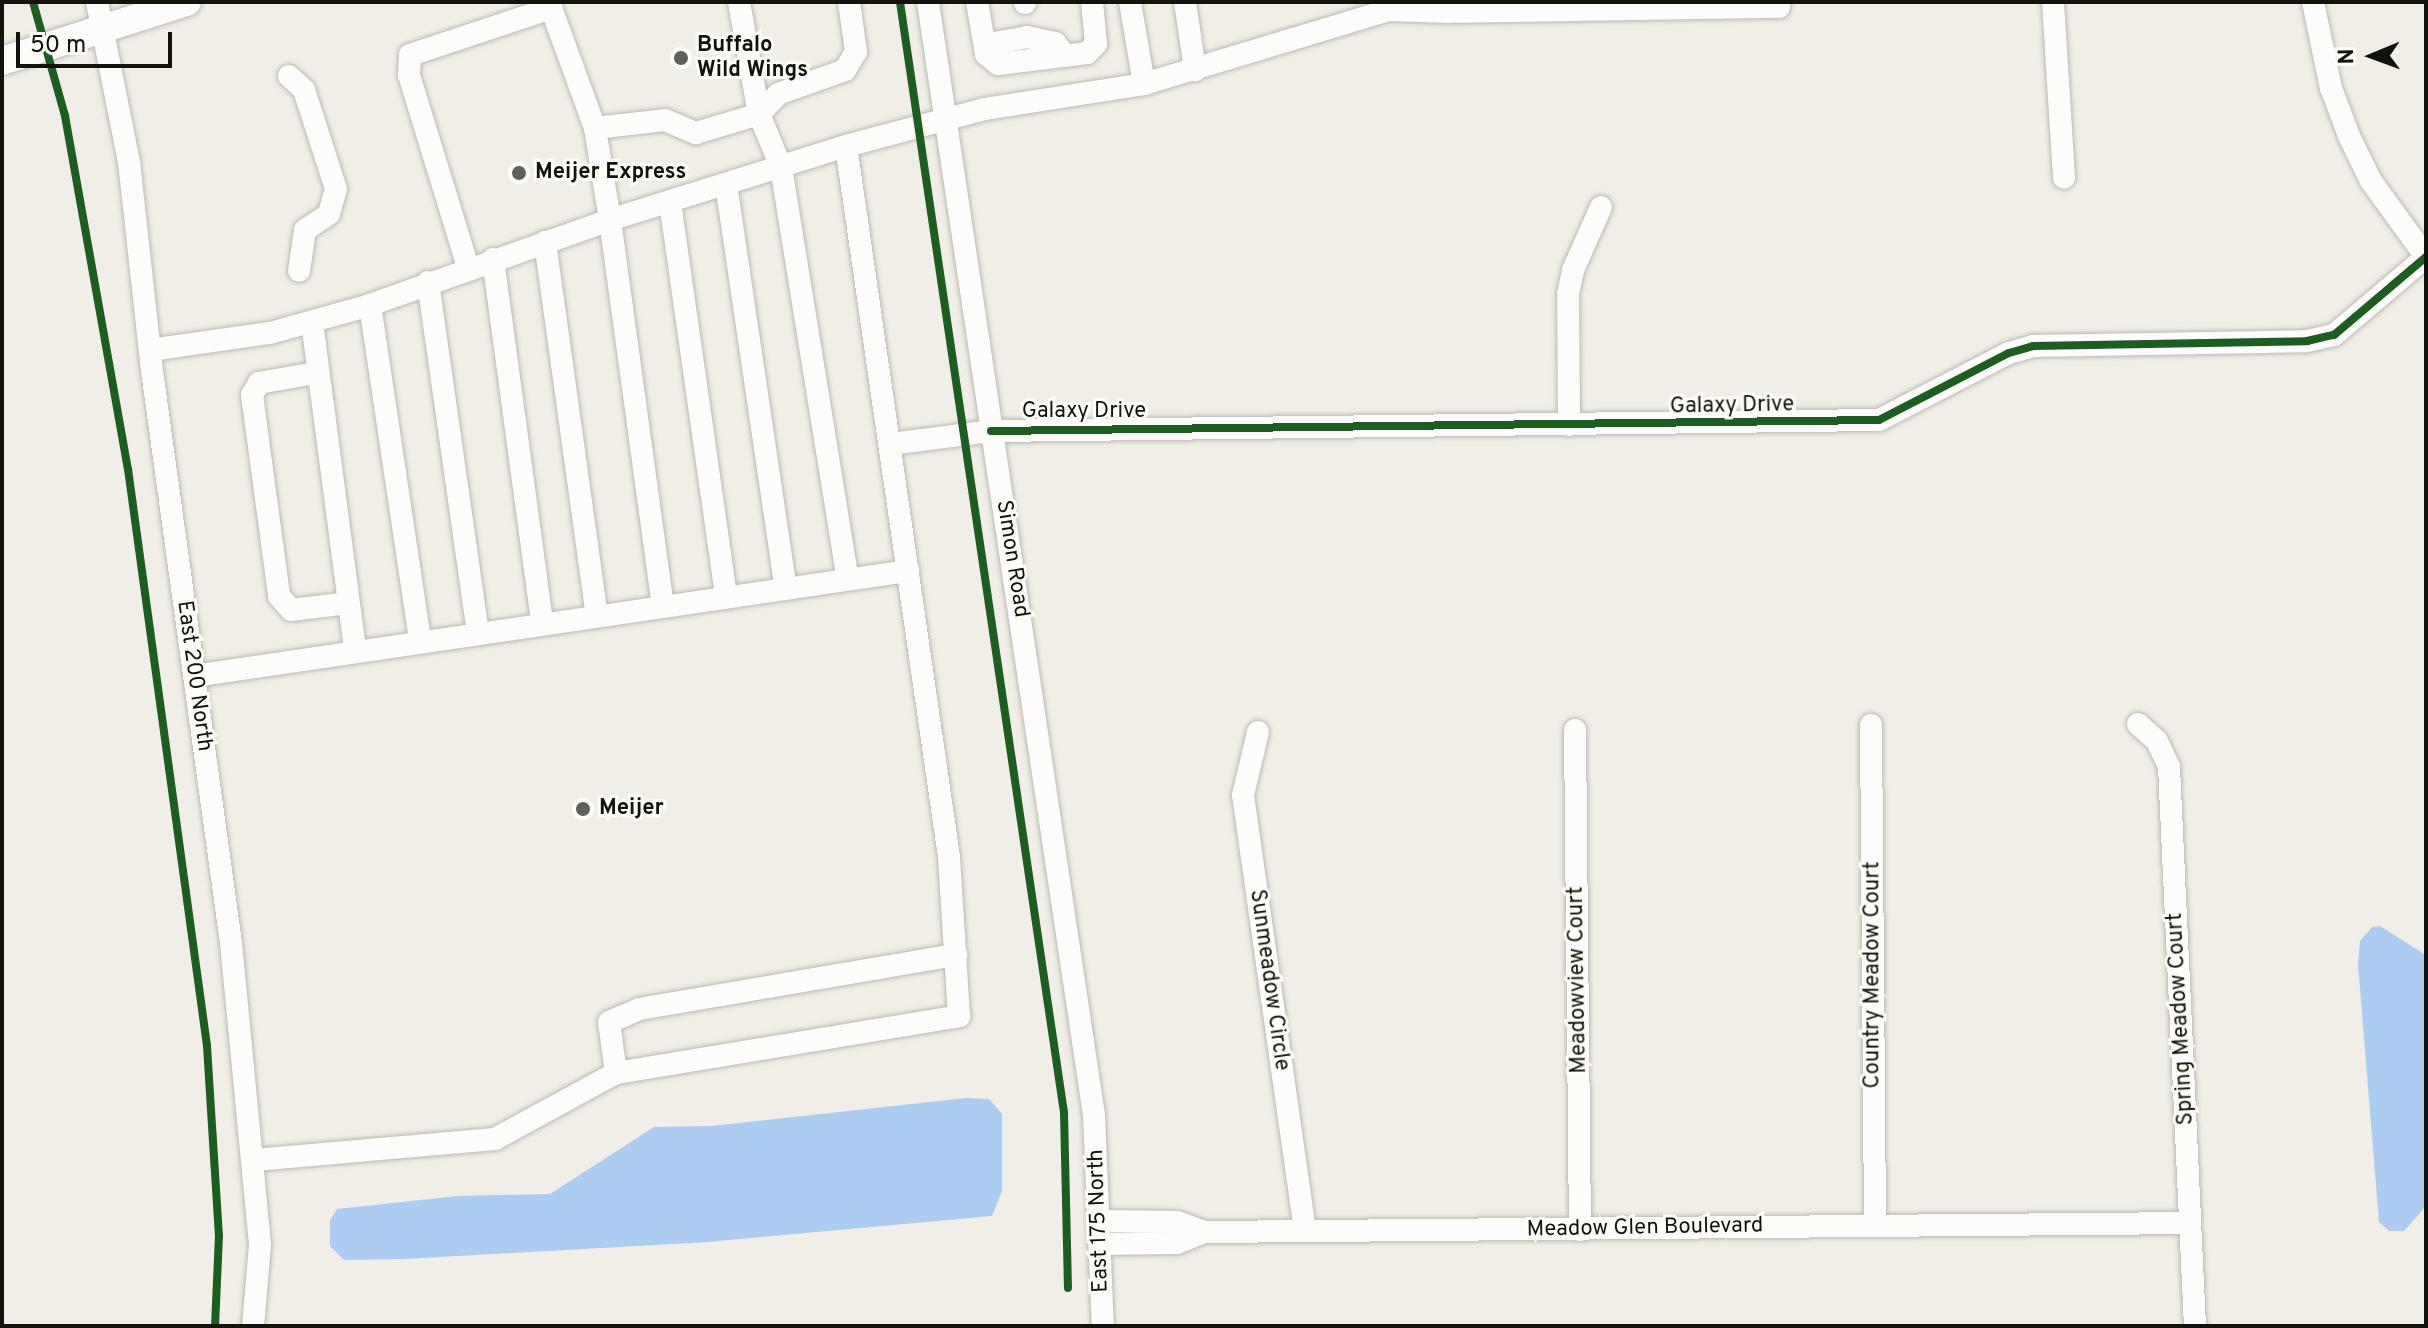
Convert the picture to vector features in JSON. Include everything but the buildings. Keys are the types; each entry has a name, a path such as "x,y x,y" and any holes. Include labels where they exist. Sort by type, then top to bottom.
{"main road":[{"path":"2,61 101,15 187,2"}],"street":[{"path":"739,2 759,114 781,167 848,579"},
{"path":"595,128 665,120 696,133 759,114 778,94 845,70 856,52 849,2"},
{"name":"Simon Road","path":"928,2 1094,1115"},
{"path":"977,2 986,54 998,64 1087,53 1096,44 1092,2"},
{"path":"1130,2 1144,84"},
{"path":"1185,2 1195,70"},
{"path":"150,350 312,322 370,305 468,267 610,220 846,146 948,120 1144,84 1389,6 1779,7 1779,2"},
{"path":"2053,2 2064,178"},
{"path":"2313,2 2331,88 2349,136 2371,181 2426,257"},
{"path":"468,267 409,75 410,55 550,5 595,128 663,606"},
{"name":"East 200 North","path":"101,15 129,162 150,350 254,1160 260,1245 253,1326"},
{"path":"289,76 304,90 336,189 329,214 305,230 299,271"},
{"path":"254,1160 495,1139 616,1073 959,1016 949,857 846,146"},
{"path":"726,184 786,588"},
{"path":"670,202 726,597"},
{"path":"1569,425 1568,294 1573,270 1601,207"},
{"path":"545,242 597,615"},
{"name":"Galaxy Drive","path":"891,444 991,431 1879,420 2009,353 2033,346 2307,341 2352,324 2426,257"},
{"path":"493,259 542,623"},
{"path":"428,282 478,632"},
{"path":"370,305 420,640"},
{"path":"312,322 315,373 355,650"},
{"path":"315,373 259,383 252,395 279,596 291,610 348,603"},
{"path":"194,676 420,640 908,571"},
{"name":"Spring Meadow Court","path":"2138,724 2157,741 2169,767 2195,1326"},
{"name":"Country Meadow Court","path":"1871,725 1875,1226"},
{"name":"Meadowview Court","path":"1575,730 1580,1230"},
{"name":"Sunmeadow Circle","path":"1258,732 1243,795 1305,1230"},
{"path":"616,1073 609,1022 639,1009 956,955"},
{"name":"East 175 North","path":"1094,1115 1102,1244 1103,1326"},
{"path":"1100,1221 1177,1222 1204,1232"},
{"name":"Meadow Glen Boulevard","path":"1102,1244 1177,1243 1204,1232 1305,1230 2190,1223"}],"water":[{"path":"2380,926 2426,955 2426,1206 2404,1231 2389,1231 2379,1222 2358,964 2360,941 2372,927"},
{"path":"966,1098 989,1099 1002,1114 1002,1191 992,1216 708,1242 405,1259 344,1260 330,1246 330,1220 337,1209 458,1196 550,1194 654,1127 712,1126"}],"cycle path":[{"path":"33,2 65,116 128,469 207,1046 219,1235 215,1326"},
{"path":"900,2 1064,1113 1068,1288"},
{"path":"991,431 1879,420 2009,353 2033,346 2307,341 2334,335 2426,257"}],"place":[{"name":"Buffalo Wild Wings","path":"681,58"},
{"name":"Meijer Express","path":"519,173"},
{"name":"Meijer","path":"583,809"}]}
